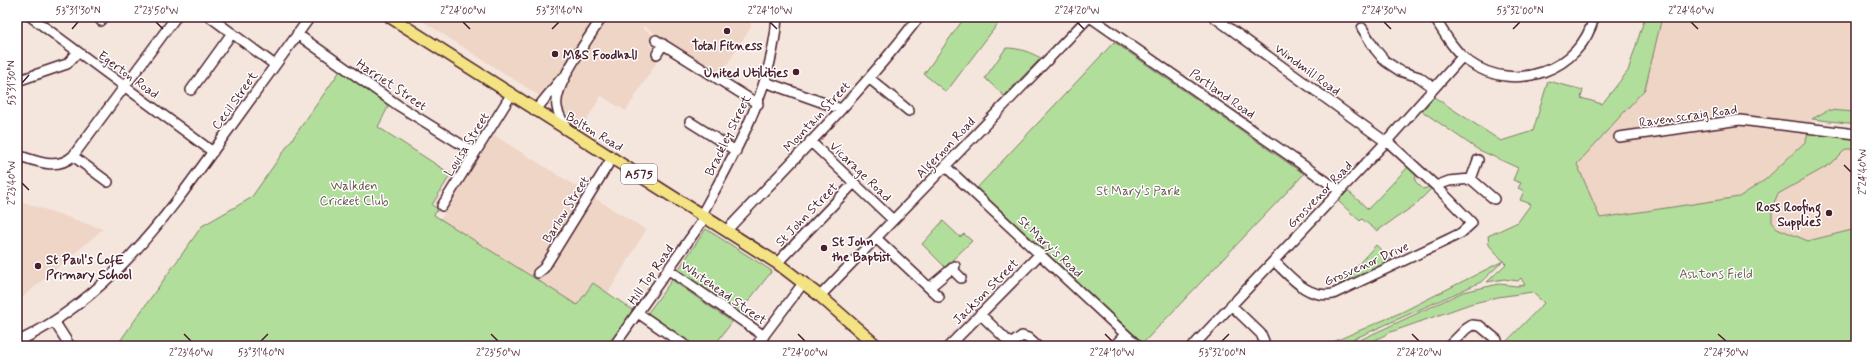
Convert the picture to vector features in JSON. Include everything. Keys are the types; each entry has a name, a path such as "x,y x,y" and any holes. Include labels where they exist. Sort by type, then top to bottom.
{"main road":[{"name":"Bolton Road","path":"390,17 538,113 704,215 777,263 804,282 877,346"}],"street":[{"name":"Egerton Road","path":"32,17 213,152"},
{"path":"17,155 40,158 56,164 64,162 73,156 176,17"},
{"path":"210,17 275,65"},
{"name":"Cecil Street","path":"17,342 54,321 88,296 128,260 179,199 310,17"},
{"path":"538,113 602,17"},
{"name":"Brackley Street","path":"704,215 758,104 774,45 777,17"},
{"name":"Mountain Street","path":"727,230 870,78 919,17"},
{"name":"Algernon Road","path":"820,296 1090,17"},
{"name":"Portland Road","path":"1090,17 1340,191"},
{"name":"Windmill Road","path":"1214,17 1387,141 1436,186 1472,223"},
{"path":"1434,17 1462,57 1477,67 1500,75 1526,77 1549,70 1573,53 1588,33 1594,17"},
{"path":"1362,28 1367,42 1385,61 1400,70 1419,77 1434,88"},
{"path":"191,90 232,33"},
{"name":"Harriet Street","path":"297,34 399,106 475,153"},
{"path":"657,54 660,42 758,104"},
{"path":"17,81 62,66 70,61 78,52"},
{"name":"Grosvenor Road","path":"1193,346 1387,141 1462,57"},
{"path":"538,113 561,84 570,67"},
{"path":"870,78 908,111"},
{"path":"765,82 841,109"},
{"path":"561,84 557,107 568,131"},
{"name":"Louisa Street","path":"442,206 512,95"},
{"name":"Ravenscraig Road","path":"1619,137 1740,120 1856,134"},
{"path":"690,122 696,131 736,151"},
{"name":"Vicarage Road","path":"810,141 893,220"},
{"path":"73,156 106,176"},
{"name":"Barlow Street","path":"538,273 544,268 612,158"},
{"path":"1471,179 1478,160"},
{"name":"St Mary's Road","path":"945,166 1138,346"},
{"path":"1436,186 1449,181 1471,179 1495,200"},
{"name":"St John Street","path":"777,263 854,183"},
{"name":"Hill Top Road","path":"614,346 669,270 704,215"},
{"name":"Grosvenor Drive","path":"1274,261 1307,291 1320,296 1333,294 1447,240 1461,232 1472,223"},
{"path":"876,238 939,297"},
{"name":"Jackson Street","path":"949,346 1040,254"},
{"path":"930,287 954,268 961,278"},
{"name":"Whitehead Street","path":"669,270 764,336"},
{"path":"757,346 804,282"},
{"path":"1231,305 1261,334 1264,341"},
{"path":"638,313 686,346"},
{"path":"980,314 1009,345 1022,336 1028,338 1036,346"},
{"path":"54,321 70,346"},
{"path":"1449,346 1472,325 1480,326 1495,335"},
{"path":"1114,346 1125,335"}],"shaded area":[{"path":"416,17 751,17 751,27 721,74 643,26 642,28 655,36 649,45 653,48 649,54 658,60 626,111 601,96 585,123 582,123"},
{"path":"1662,17 1856,17 1856,112 1828,110 1812,119 1805,142 1765,180 1739,197 1600,218 1577,164 1645,89"},
{"path":"494,135 646,230 608,293 593,284 577,305 440,220"},
{"path":"1846,148 1856,149 1856,229 1808,241 1777,228 1772,222 1772,207 1778,194 1831,164"},
{"name":"St Paul's CofE Primary School","path":"17,200 103,229 17,302"}],"green space":[{"path":"965,17 1003,17 946,92 924,74"},
{"name":"Ashtons Field","path":"1645,17 1662,17 1645,89 1577,164 1600,218 1739,197 1765,180 1805,142 1809,131 1856,139 1856,149 1846,149 1831,164 1778,194 1772,207 1772,222 1777,228 1808,241 1856,229 1856,346 1502,346 1544,303 1532,292 1498,297 1470,304 1391,332 1363,346 1347,346 1463,292 1499,284 1517,286 1525,285 1521,278 1518,281 1504,279 1487,282 1506,264 1489,245 1488,236 1518,222 1531,204 1520,200 1524,191 1518,188 1521,183 1513,180 1518,168 1477,149 1422,111 1434,97 1501,141 1533,131 1548,81 1583,90 1581,98 1602,104 1628,71"},
{"name":"St Mary's Park","path":"1114,42 1304,174 1143,343 977,188"},
{"path":"1006,48 1024,51 1041,58 1004,96 985,78"},
{"name":"Walkden Cricket Club","path":"340,71 389,105 378,127 451,174 432,205 438,209 434,215 577,305 593,283 634,311 607,346 128,346 120,341 202,226 251,198"},
{"path":"1828,110 1856,112 1856,124 1812,119"},
{"path":"1408,167 1416,175 1415,181 1423,189 1429,187 1431,189 1415,205 1377,231 1362,219 1360,221 1338,201 1348,191 1368,209"},
{"path":"943,221 960,237 964,234 972,241 945,267 922,244"},
{"path":"706,229 772,271 739,313 678,270"},
{"path":"1376,245 1392,260 1339,286 1339,285"},
{"path":"1503,261 1481,282 1338,346 1324,346 1402,312"},
{"path":"672,280 732,322 714,346 692,346 647,314"}],"place":[{"name":"Total Fitness","path":"727,31"},
{"name":"M&S Foodhall","path":"555,54"},
{"name":"United Utilities","path":"796,72"},
{"name":"Ross Roofing Supplies","path":"1829,213"},
{"name":"St John the Baptist","path":"824,248"},
{"name":"St Paul's CofE Primary School","path":"38,266"}]}
